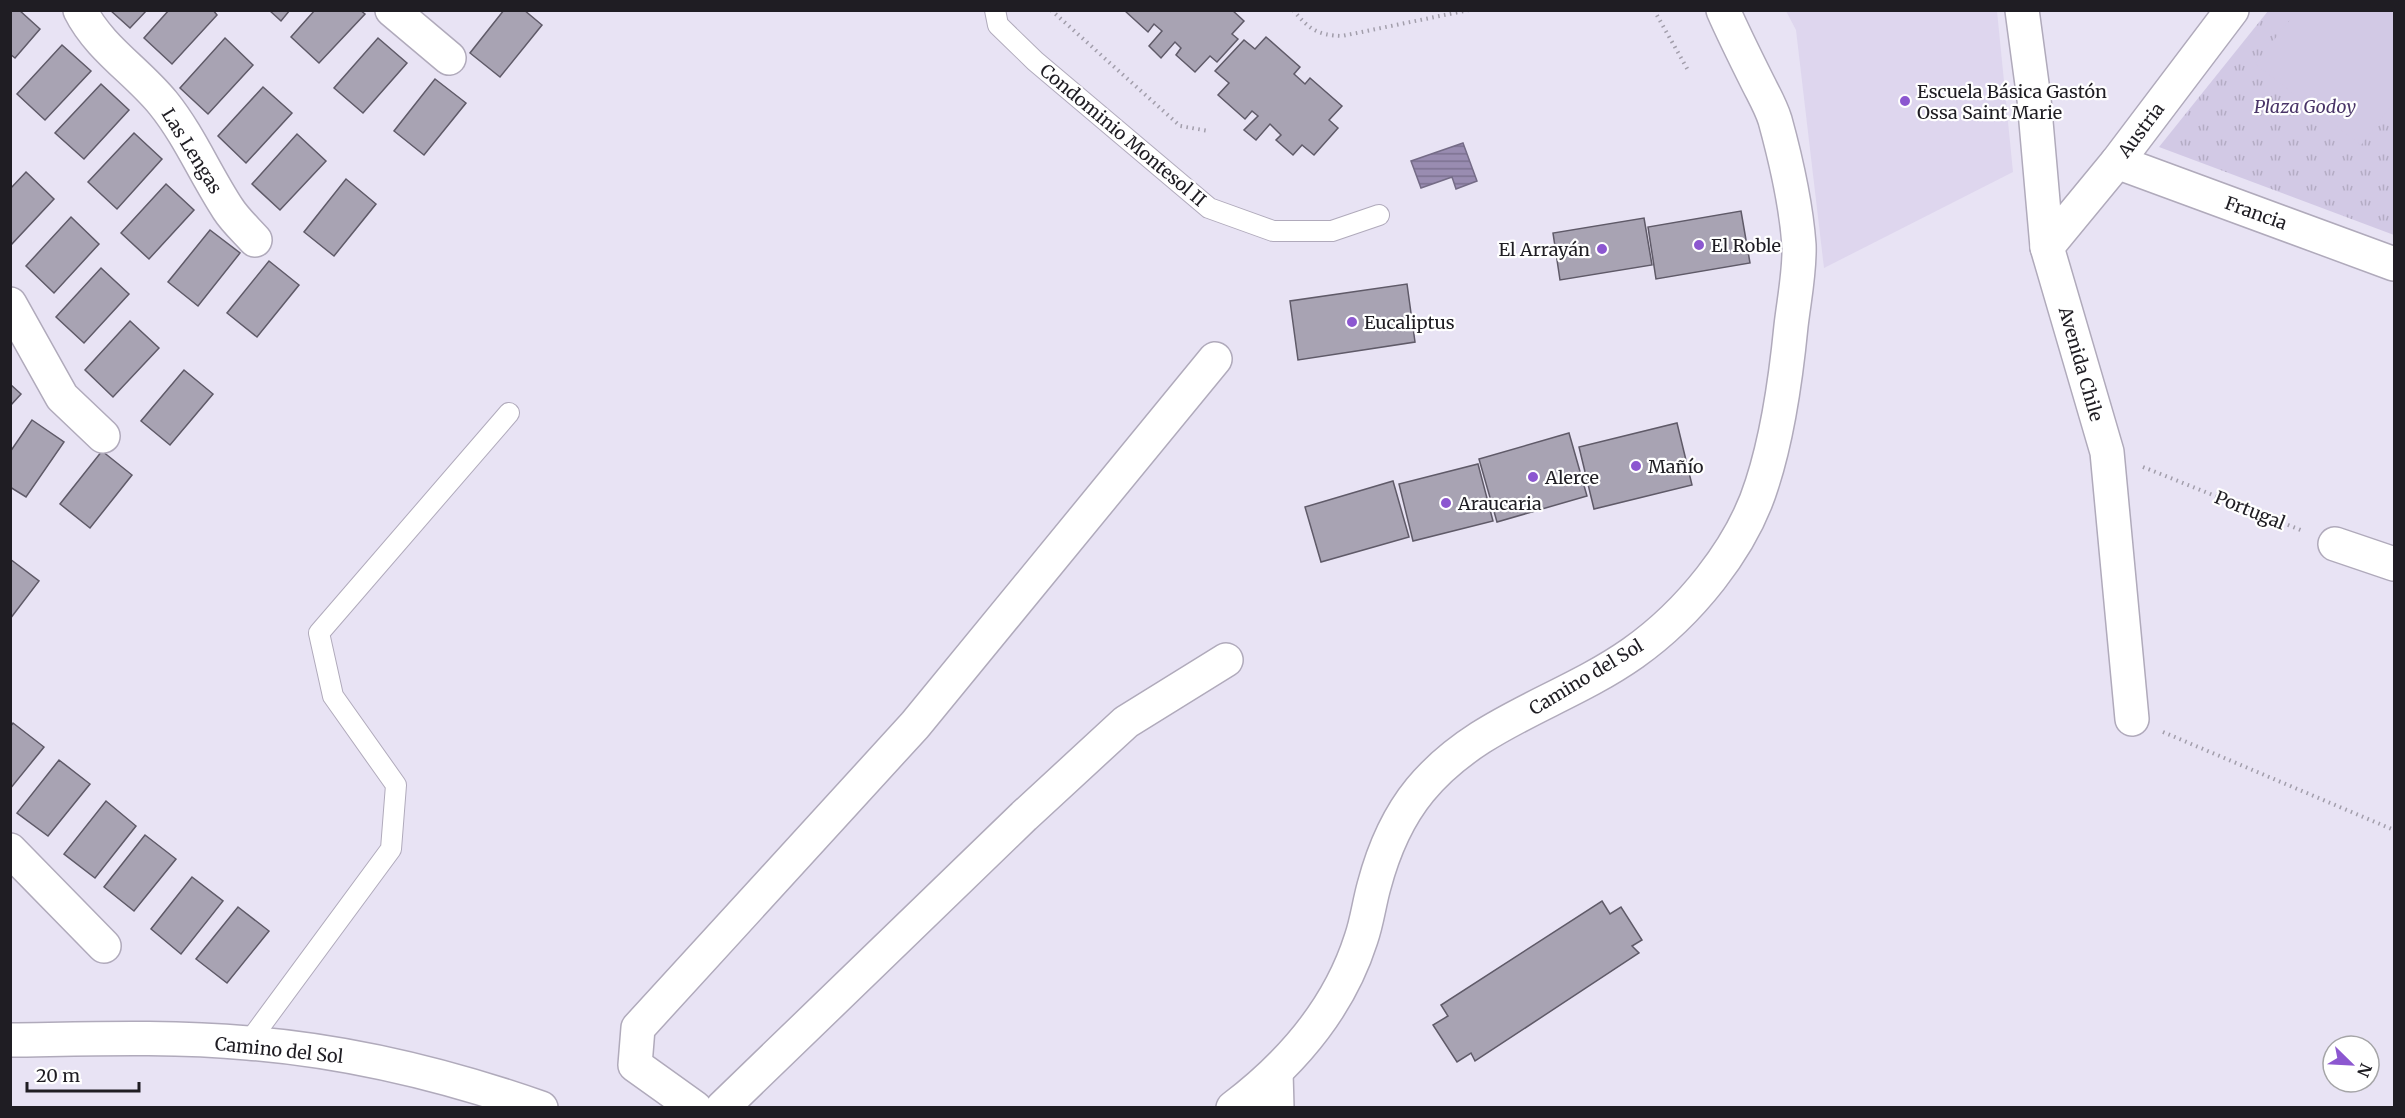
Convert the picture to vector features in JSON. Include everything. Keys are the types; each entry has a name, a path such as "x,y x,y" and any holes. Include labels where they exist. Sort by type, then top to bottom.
{"street":[{"name":"Las Lengas","path":"80,10 86,23 122,63 161,100 183,129 229,211 255,240"},
{"path":"392,10 449,58"},
{"name":"Camino del Sol","path":"1233,1107 1276,1072 1316,1027 1333,1002 1362,937 1384,853 1399,822 1418,793 1440,768 1464,747 1491,730 1601,673 1634,652 1664,628 1717,570 1750,514 1762,485 1782,395 1799,247 1787,169 1773,115 1723,10"},
{"name":"Avenida Chile","path":"2022,10 2034,99 2047,248 2107,452 2132,719"},
{"name":"Austria","path":"2047,248 2117,162 2232,10"},
{"name":"Francia","path":"2117,162 2394,264"},
{"path":"10,304 62,397 103,436"},
{"path":"695,1107 635,1065 638,1028 915,725 1215,359"},
{"path":"2335,544 2394,564"},
{"path":"722,1107 1024,816 1126,722 1226,660"},
{"path":"10,850 104,946"},
{"name":"Camino del Sol","path":"10,1040 118,1039 248,1043 338,1055 402,1068 541,1107"},
{"path":"1276,1072 1279,1102 1277,1107"}],"lane":[{"name":"Condominio Montesol II","path":"995,10 998,25 1035,61 1209,208 1274,231 1332,231 1379,216"},
{"path":"248,1043 391,849 396,785 333,696 319,633 509,413"}],"path":[{"path":"1051,10 1180,126 1209,131"},
{"path":"1293,10 1307,26 1323,35 1342,36 1469,10"},
{"path":"1654,10 1689,72"},
{"name":"Portugal","path":"2107,452 2335,544"},
{"path":"2132,719 2394,830"}],"shaded area":[{"name":"Escuela Básica Gastón Ossa Saint Marie","path":"1786,11 1997,11 2013,172 1824,268 1796,30"},
{"path":"1463,143 1477,181 1456,189 1452,177 1421,188 1411,161"}],"green space":[{"name":"Plaza Godoy","path":"2268,11 2394,11 2394,235 2159,147"},
{"path":"2297,11 2394,11 2394,102 2361,145 2255,64"}],"building":[{"path":"10,10 19,10 40,29 15,58 10,54"},
{"path":"110,10 147,10 130,28"},
{"path":"169,10 213,10 217,15 172,64 144,38"},
{"path":"269,10 290,10 281,21"},
{"path":"315,10 360,10 365,14 319,63 291,37"},
{"path":"504,10 524,10 542,25 500,77 470,53"},
{"path":"1124,10 1232,10 1244,21 1232,34 1238,39 1217,62 1210,56 1195,72 1176,55 1181,48 1175,42 1161,58 1149,46 1162,31 1154,24 1148,32"},
{"path":"1266,37 1300,67 1294,74 1305,84 1310,78 1342,106 1329,120 1338,128 1314,155 1302,145 1293,155 1276,140 1281,135 1270,124 1256,140 1244,130 1258,116 1252,111 1245,119 1218,95 1229,83 1215,71 1244,40 1255,49"},
{"path":"225,38 253,65 208,114 180,88"},
{"path":"378,38 407,63 363,113 334,88"},
{"path":"62,45 91,71 45,120 17,94"},
{"path":"435,79 466,103 424,155 394,131"},
{"path":"101,84 129,110 84,159 55,133"},
{"path":"263,87 292,113 246,163 218,136"},
{"path":"134,133 162,159 117,209 88,182"},
{"path":"297,134 326,161 280,210 252,184"},
{"path":"26,172 54,199 10,246 10,189"},
{"path":"346,179 376,204 334,256 304,232"},
{"path":"166,184 194,210 149,259 121,233"},
{"name":"El Roble","path":"1741,211 1750,263 1656,279 1648,227"},
{"path":"71,217 99,244 54,293 26,266"},
{"name":"El Arrayán","path":"1644,218 1652,265 1560,280 1553,233"},
{"path":"210,230 240,253 198,306 168,282"},
{"path":"269,261 299,285 257,337 227,313"},
{"path":"101,268 129,294 84,343 56,317"},
{"name":"Eucaliptus","path":"1407,284 1415,342 1298,360 1290,301"},
{"path":"130,321 159,348 113,397 85,370"},
{"path":"184,370 213,394 170,445 141,421"},
{"path":"10,384 21,394 10,406"},
{"path":"32,420 64,442 26,497 10,487 10,452"},
{"name":"Mañío","path":"1677,423 1692,485 1594,509 1579,447"},
{"name":"Alerce","path":"1569,433 1587,496 1497,522 1479,459"},
{"path":"102,451 132,475 90,528 60,504"},
{"name":"Araucaria","path":"1478,464 1493,521 1413,541 1399,484"},
{"path":"1393,481 1409,537 1321,562 1305,507"},
{"path":"10,559 39,581 10,619"},
{"path":"13,723 44,747 10,789 10,727"},
{"path":"59,760 90,784 48,836 17,813"},
{"path":"106,801 136,826 95,878 64,854"},
{"path":"145,835 176,859 134,911 104,887"},
{"path":"192,877 223,901 181,954 151,929"},
{"path":"1602,901 1610,914 1621,907 1642,940 1632,946 1639,953 1475,1061 1471,1053 1457,1062 1433,1025 1448,1016 1441,1005"},
{"path":"238,907 269,931 227,983 196,959"}],"place":[{"name":"Escuela Básica Gastón Ossa Saint Marie","path":"1905,101"},
{"name":"El Roble","path":"1699,245"},
{"name":"El Arrayán","path":"1602,249"},
{"name":"Eucaliptus","path":"1352,322"},
{"name":"Mañío","path":"1636,466"},
{"name":"Alerce","path":"1533,477"},
{"name":"Araucaria","path":"1446,503"}]}
